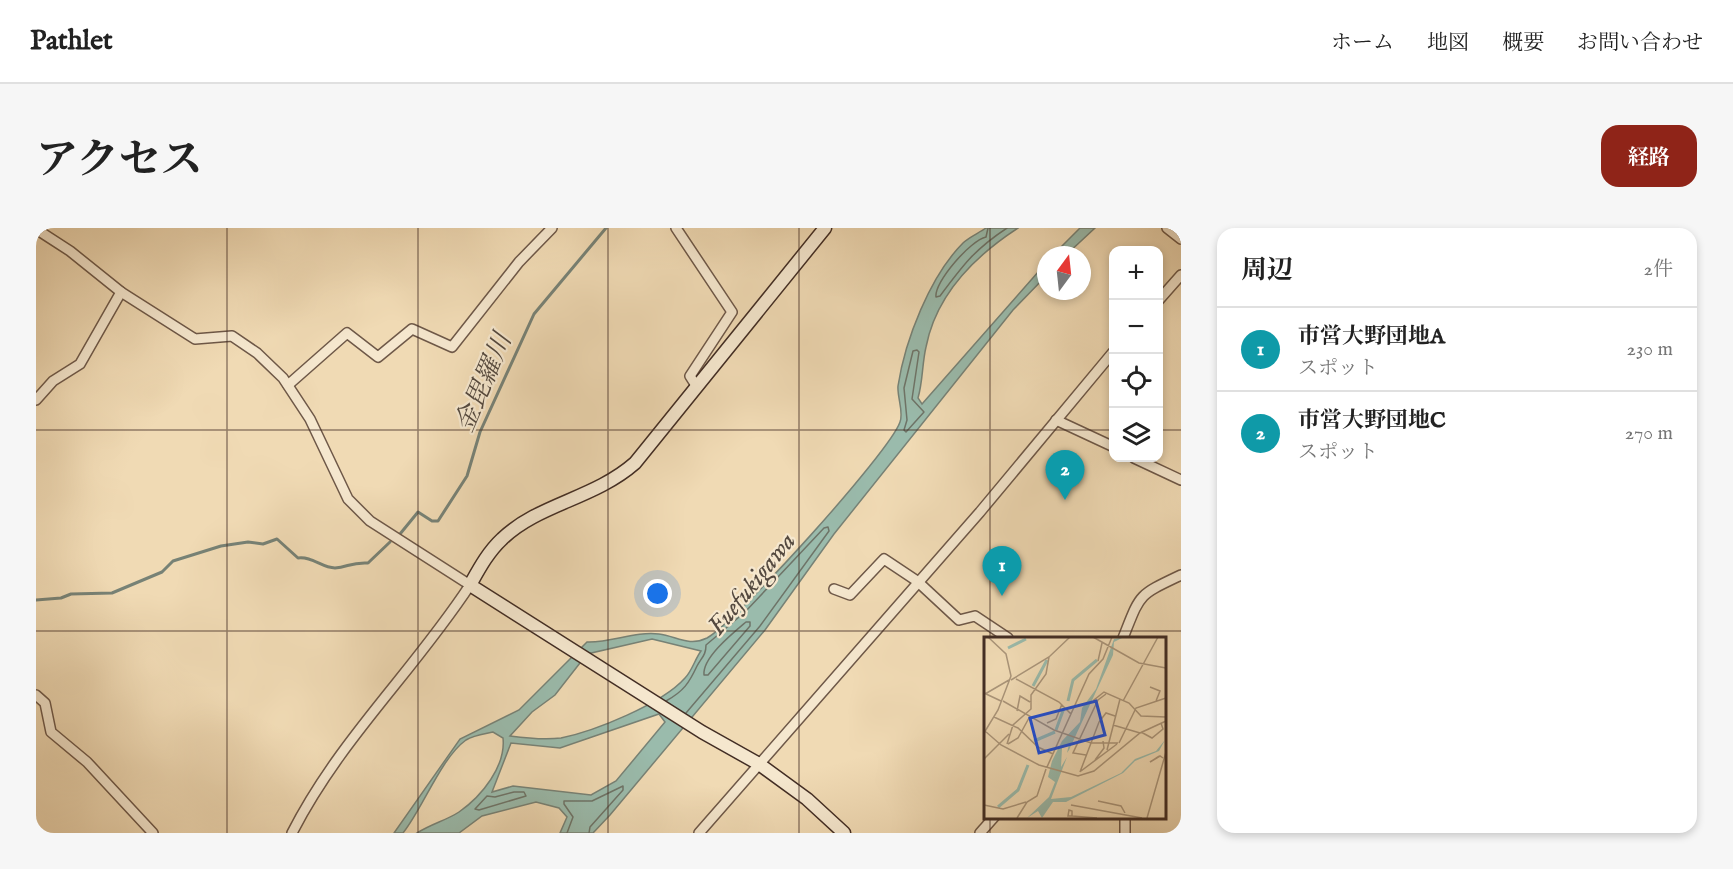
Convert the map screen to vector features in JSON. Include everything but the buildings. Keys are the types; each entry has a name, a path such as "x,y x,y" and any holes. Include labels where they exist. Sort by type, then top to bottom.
{"street":[{"path":"288,385 347,333 378,357 412,329 452,347 519,262 552,228"},
{"path":"676,228 732,312 690,376 697,387"},
{"path":"292,833 319,783 341,750 447,620 488,555 501,539 519,525 608,484 635,463 825,228"},
{"path":"1167,228 1181,239"},
{"path":"36,229 70,251 122,292 195,339 232,336 242,340 270,363 288,385 310,419 348,499 370,521 702,732 759,764 807,799 844,833"},
{"path":"1159,300 1181,275"},
{"path":"36,400 53,381 80,364 122,292"},
{"path":"699,833 917,581 980,512 1111,354"},
{"path":"1056,420 1109,445"},
{"path":"1143,462 1181,480"},
{"path":"834,589 850,595 885,560 917,581 959,620 975,616 1006,637"},
{"path":"1123,637 1136,604 1147,591 1181,575"},
{"path":"36,695 45,703 51,732 87,762 153,833"},
{"path":"980,833 993,818"}],"water":[{"path":"986,228 1018,228 973,264 948,294 939,310 931,328 925,353 918,398 922,404 1037,273 1037,285 1013,310 834,534 765,630 593,833 560,833 567,817 559,808 536,802 482,816 459,833 417,833 459,812 476,798 491,780 503,749 503,738 493,732 469,738 457,748 440,771 403,833 394,833 460,739 519,710 587,642 650,634 688,641 707,638 723,626 778,571 870,466 900,422 898,386 913,329 940,273 965,241","holes":["652,639 701,651 685,678 645,707 609,723 561,738 510,736 532,712 555,695 587,654","659,714 665,722 616,781 591,795 513,786 492,792 511,743 560,748"]},
{"path":"1080,228 1095,228 1076,246 1062,246"}],"waterway":[{"name":"金毘羅川","path":"400,534 418,512 432,521 438,521 467,476 480,432 534,314 606,228"},
{"name":"金毘羅川","path":"36,600 61,598 71,594 112,593 162,572 173,561 221,546 248,542 263,544 277,539 298,558 335,568 368,563 390,542"}],"place":[{"name":"市営大野団地C","path":"1065,500"},
{"name":"市営大野団地A","path":"1002,596"}],"water label":[{"name":"Fuefukigawa","path":"752,584"}]}
